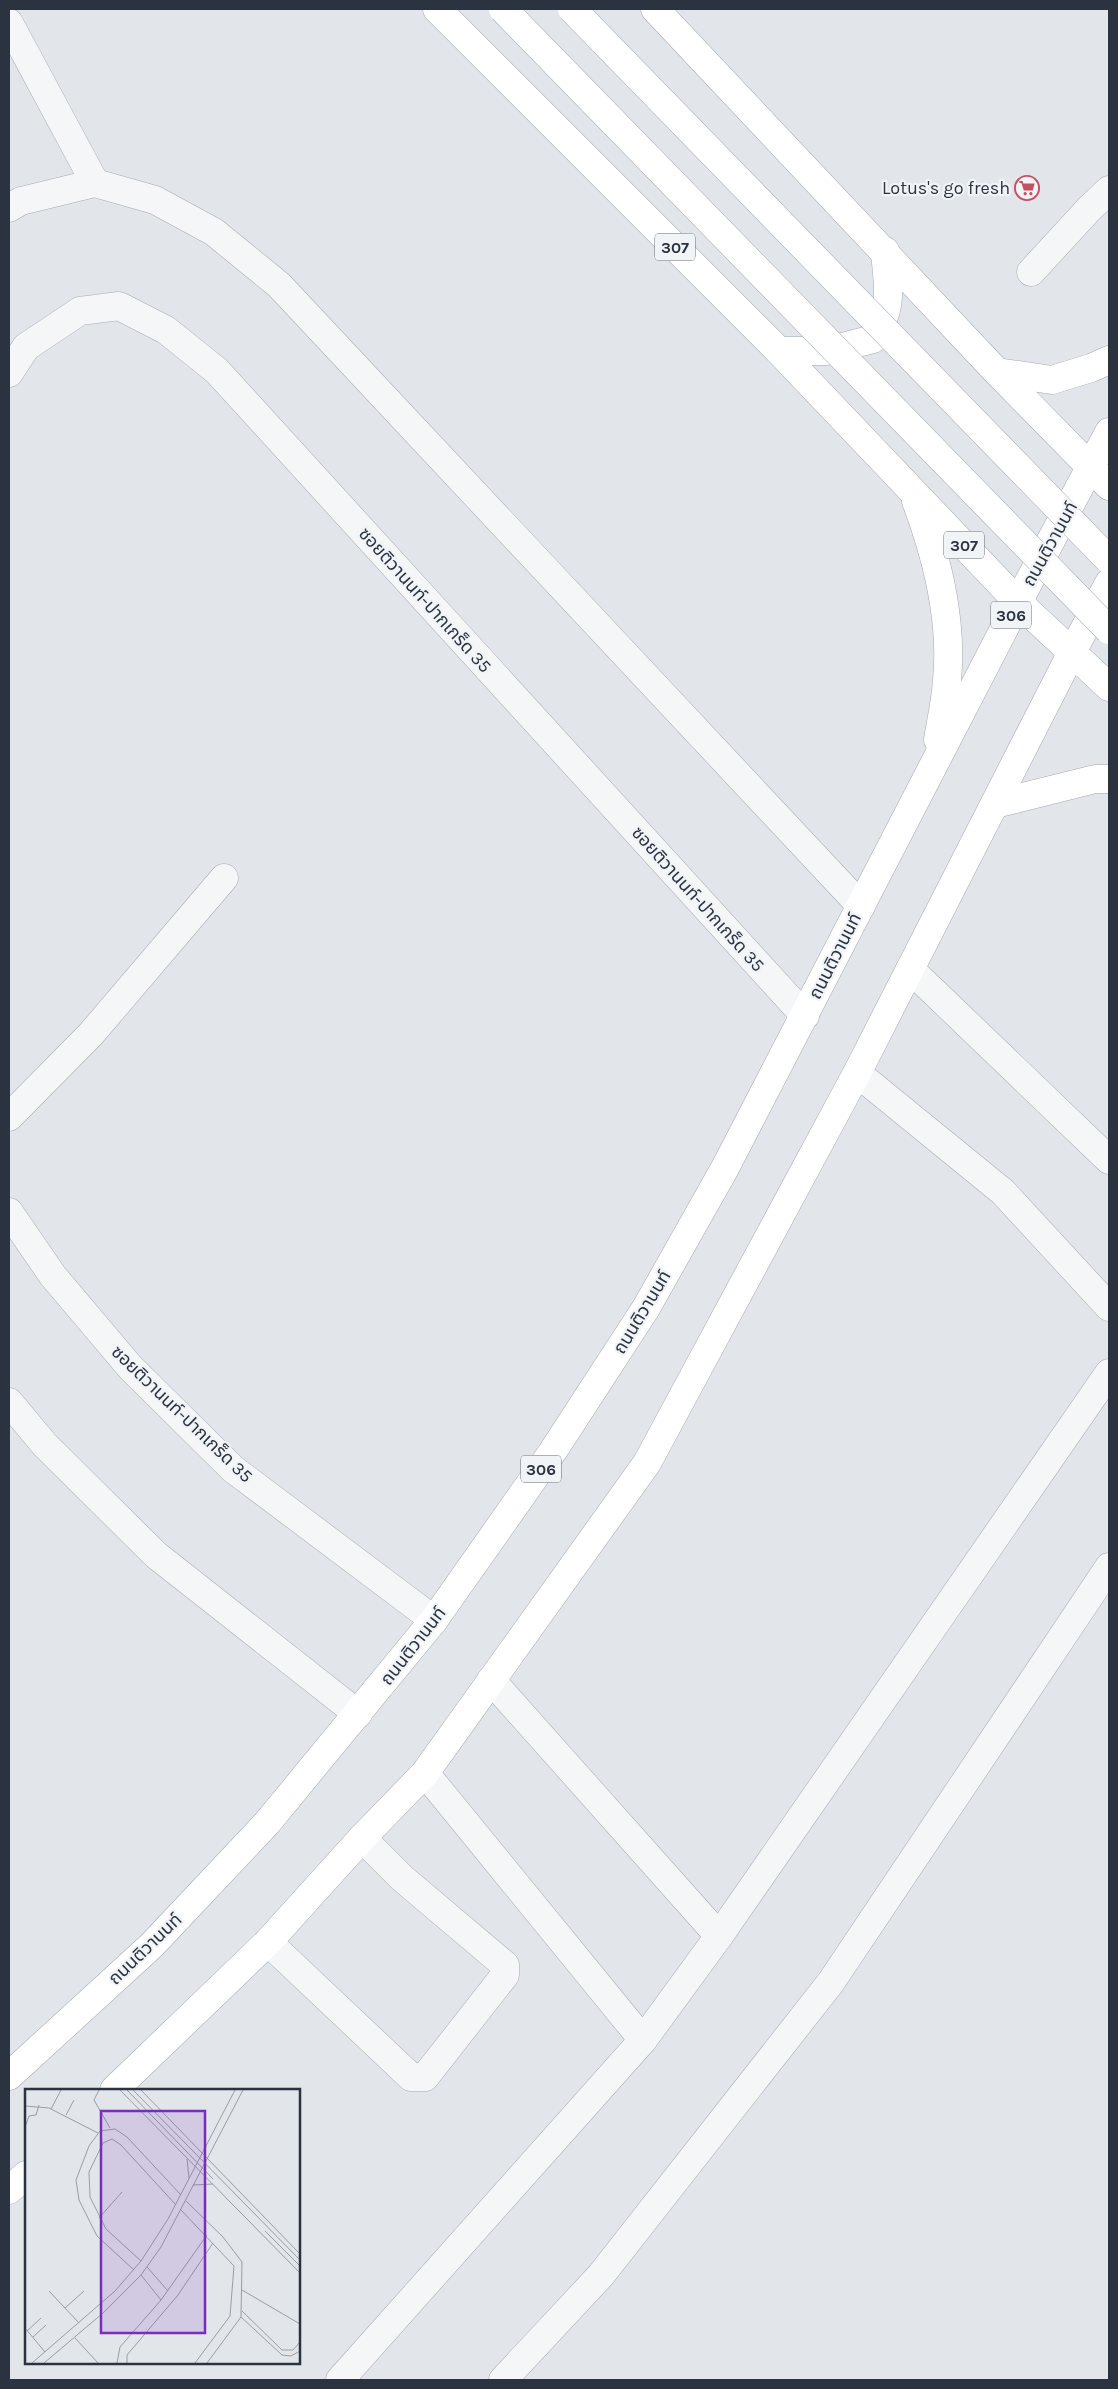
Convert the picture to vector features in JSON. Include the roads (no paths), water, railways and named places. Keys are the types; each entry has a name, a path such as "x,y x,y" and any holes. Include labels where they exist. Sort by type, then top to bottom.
{"main road":[{"name":"307","path":"437,9 779,351 1018,602"},
{"path":"503,9 1109,630"},
{"path":"572,9 1109,560"},
{"path":"655,9 886,251 997,372 1100,477"},
{"path":"779,351 827,352 873,339 884,321 889,304 886,251"},
{"path":"997,372 1052,380 1092,368 1109,360"},
{"name":"ถนนติวานนท์","path":"9,2076 152,1945 268,1822 434,1620 553,1451 646,1308 725,1168 1018,602 1100,477 1109,432"},
{"path":"911,488 932,543 942,587 947,629 948,679 935,764"},
{"path":"115,2089 268,1942 362,1838 425,1773 647,1463 857,1073 1109,583"},
{"path":"1018,602 1109,687"},
{"path":"995,804 1095,778 1109,779"},
{"path":"9,2190 25,2176"}],"street":[{"path":"9,24 95,183"},
{"path":"9,208 21,201 95,183 155,200 214,232 279,285 861,906"},
{"path":"1031,272 1109,190"},
{"name":"ซอยติวานนท์-ปากเกร็ด 35","path":"9,373 26,347 80,311 119,306 166,330 217,371 805,1016"},
{"path":"9,1117 91,1034 224,878"},
{"path":"910,969 1109,1160"},
{"path":"857,1073 1003,1192 1109,1307"},
{"name":"ซอยติวานนท์-ปากเกร็ด 35","path":"9,1212 53,1276 130,1367 233,1469 434,1620"},
{"path":"340,2380 643,2040 719,1936 1109,1373"},
{"path":"12,1413 156,1555 358,1714"},
{"path":"502,2380 601,2275 831,1982 1109,1567"},
{"path":"491,1680 719,1936"},
{"path":"425,1773 643,2040"},
{"path":"268,1942 411,2077 425,2077 505,1975 506,1965 402,1878 362,1838"}],"place":[{"name":"Lotus's go fresh","path":"1027,188"}]}
